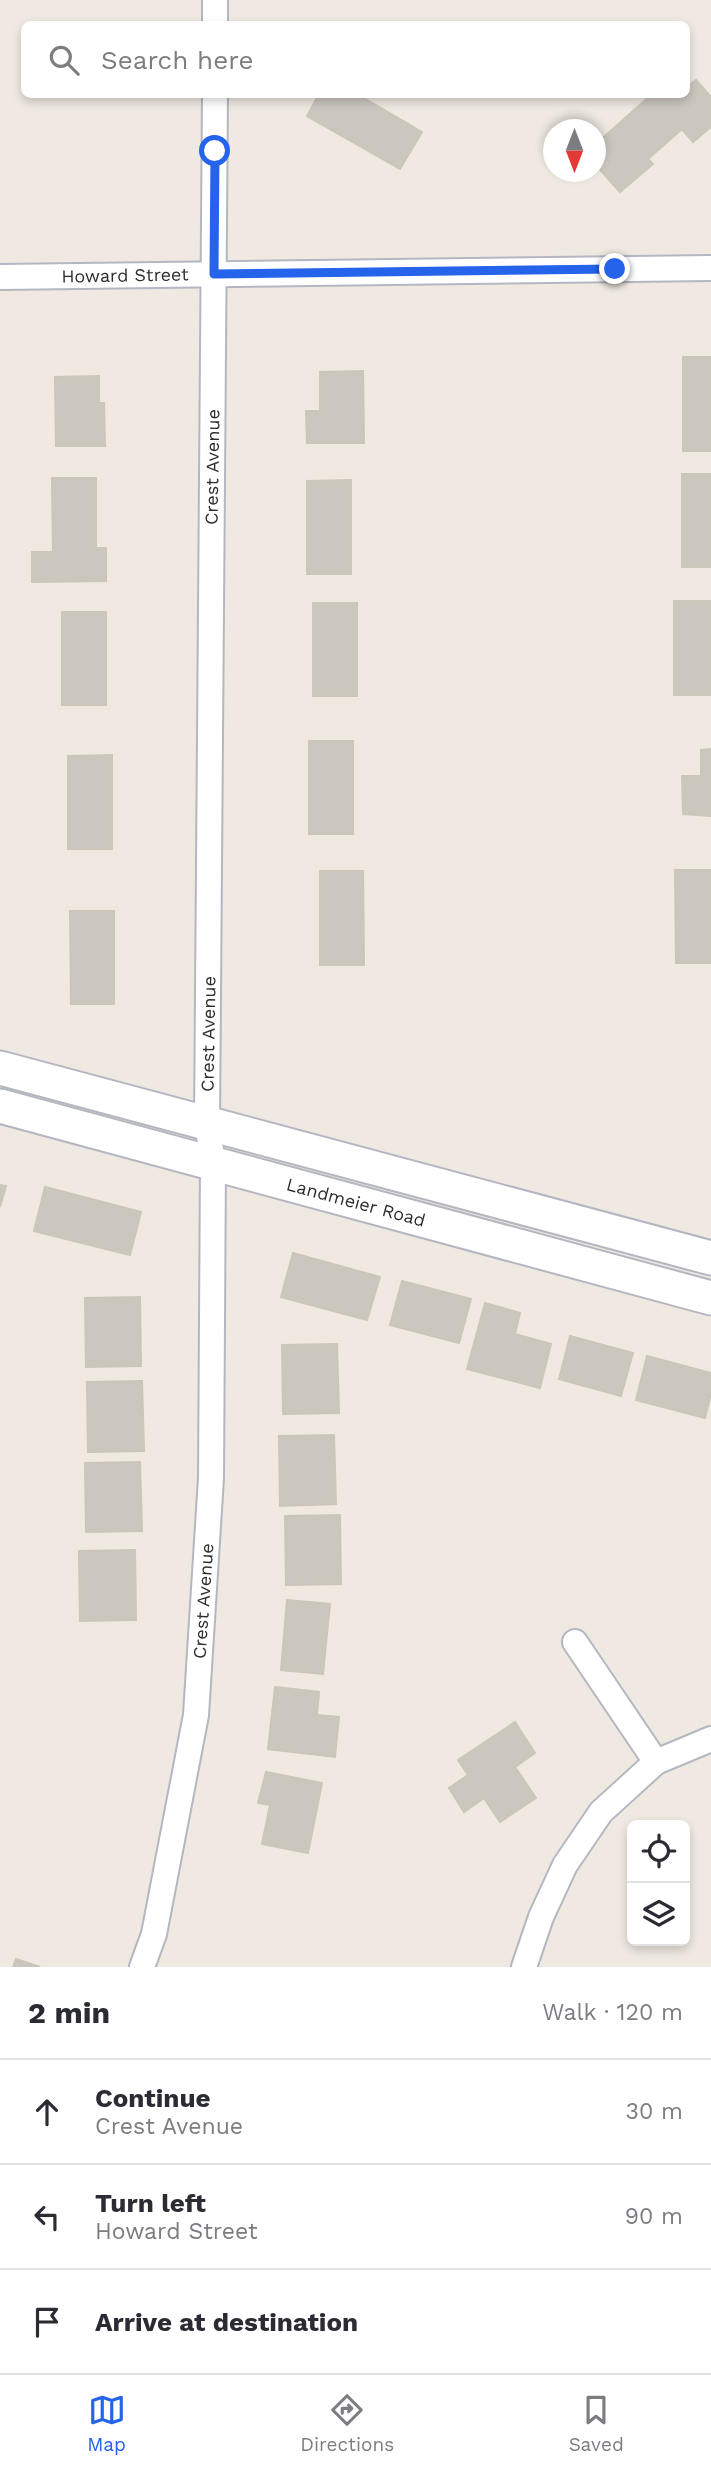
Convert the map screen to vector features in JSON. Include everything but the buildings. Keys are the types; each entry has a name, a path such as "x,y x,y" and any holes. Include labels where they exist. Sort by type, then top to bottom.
{"street":[{"path":"215,0 215,21"},
{"name":"Crest Avenue","path":"142,1967 154,1934 196,1715 211,1478 213,1163 207,1124 215,98"},
{"name":"Howard Street","path":"0,277 711,268"},
{"path":"0,1068 711,1258"},
{"name":"Landmeier Road","path":"0,1106 711,1298"},
{"path":"575,1642 656,1762"},
{"path":"524,1967 541,1917 565,1865 601,1812 656,1762 711,1739"}],"route":[{"path":"215,151 214,274 615,269"}]}
